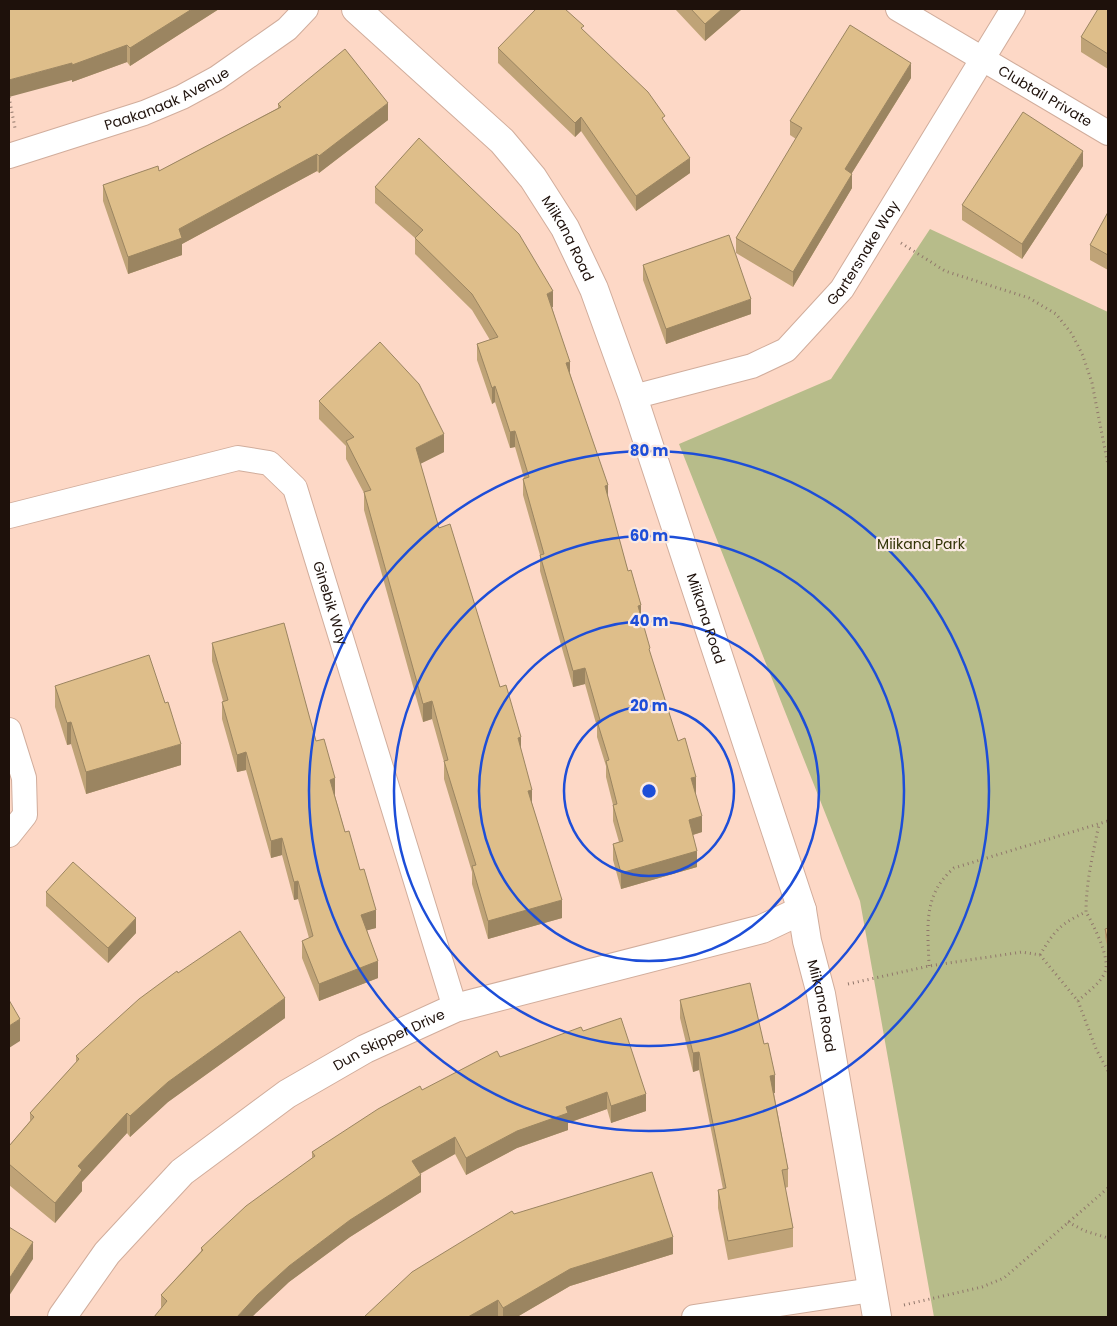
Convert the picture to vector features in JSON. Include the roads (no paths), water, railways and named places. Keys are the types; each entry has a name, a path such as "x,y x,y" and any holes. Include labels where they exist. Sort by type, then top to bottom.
{"street":[{"name":"Paakanaak Avenue","path":"9,156 144,113 182,97 218,78 287,29 306,9"},
{"name":"Miikana Road","path":"356,9 502,141 533,178 565,228 594,288 633,397 802,910 807,942 821,994 875,1307"},
{"name":"Clubtail Private","path":"898,9 1108,133"},
{"name":"Gartersnake Way","path":"633,397 752,366 786,350 842,290 1013,9"},
{"name":"Ginebik Way","path":"9,516 238,458 269,463 295,488 454,1008"},
{"path":"9,730 24,778 25,815 9,835"},
{"name":"Dun Skipper Drive","path":"62,1317 107,1253 182,1172 287,1094 365,1049 454,1008 762,928 802,910"},
{"path":"694,1317 875,1307"}],"park label":[{"name":"Miikana Park","path":"921,544"}]}
